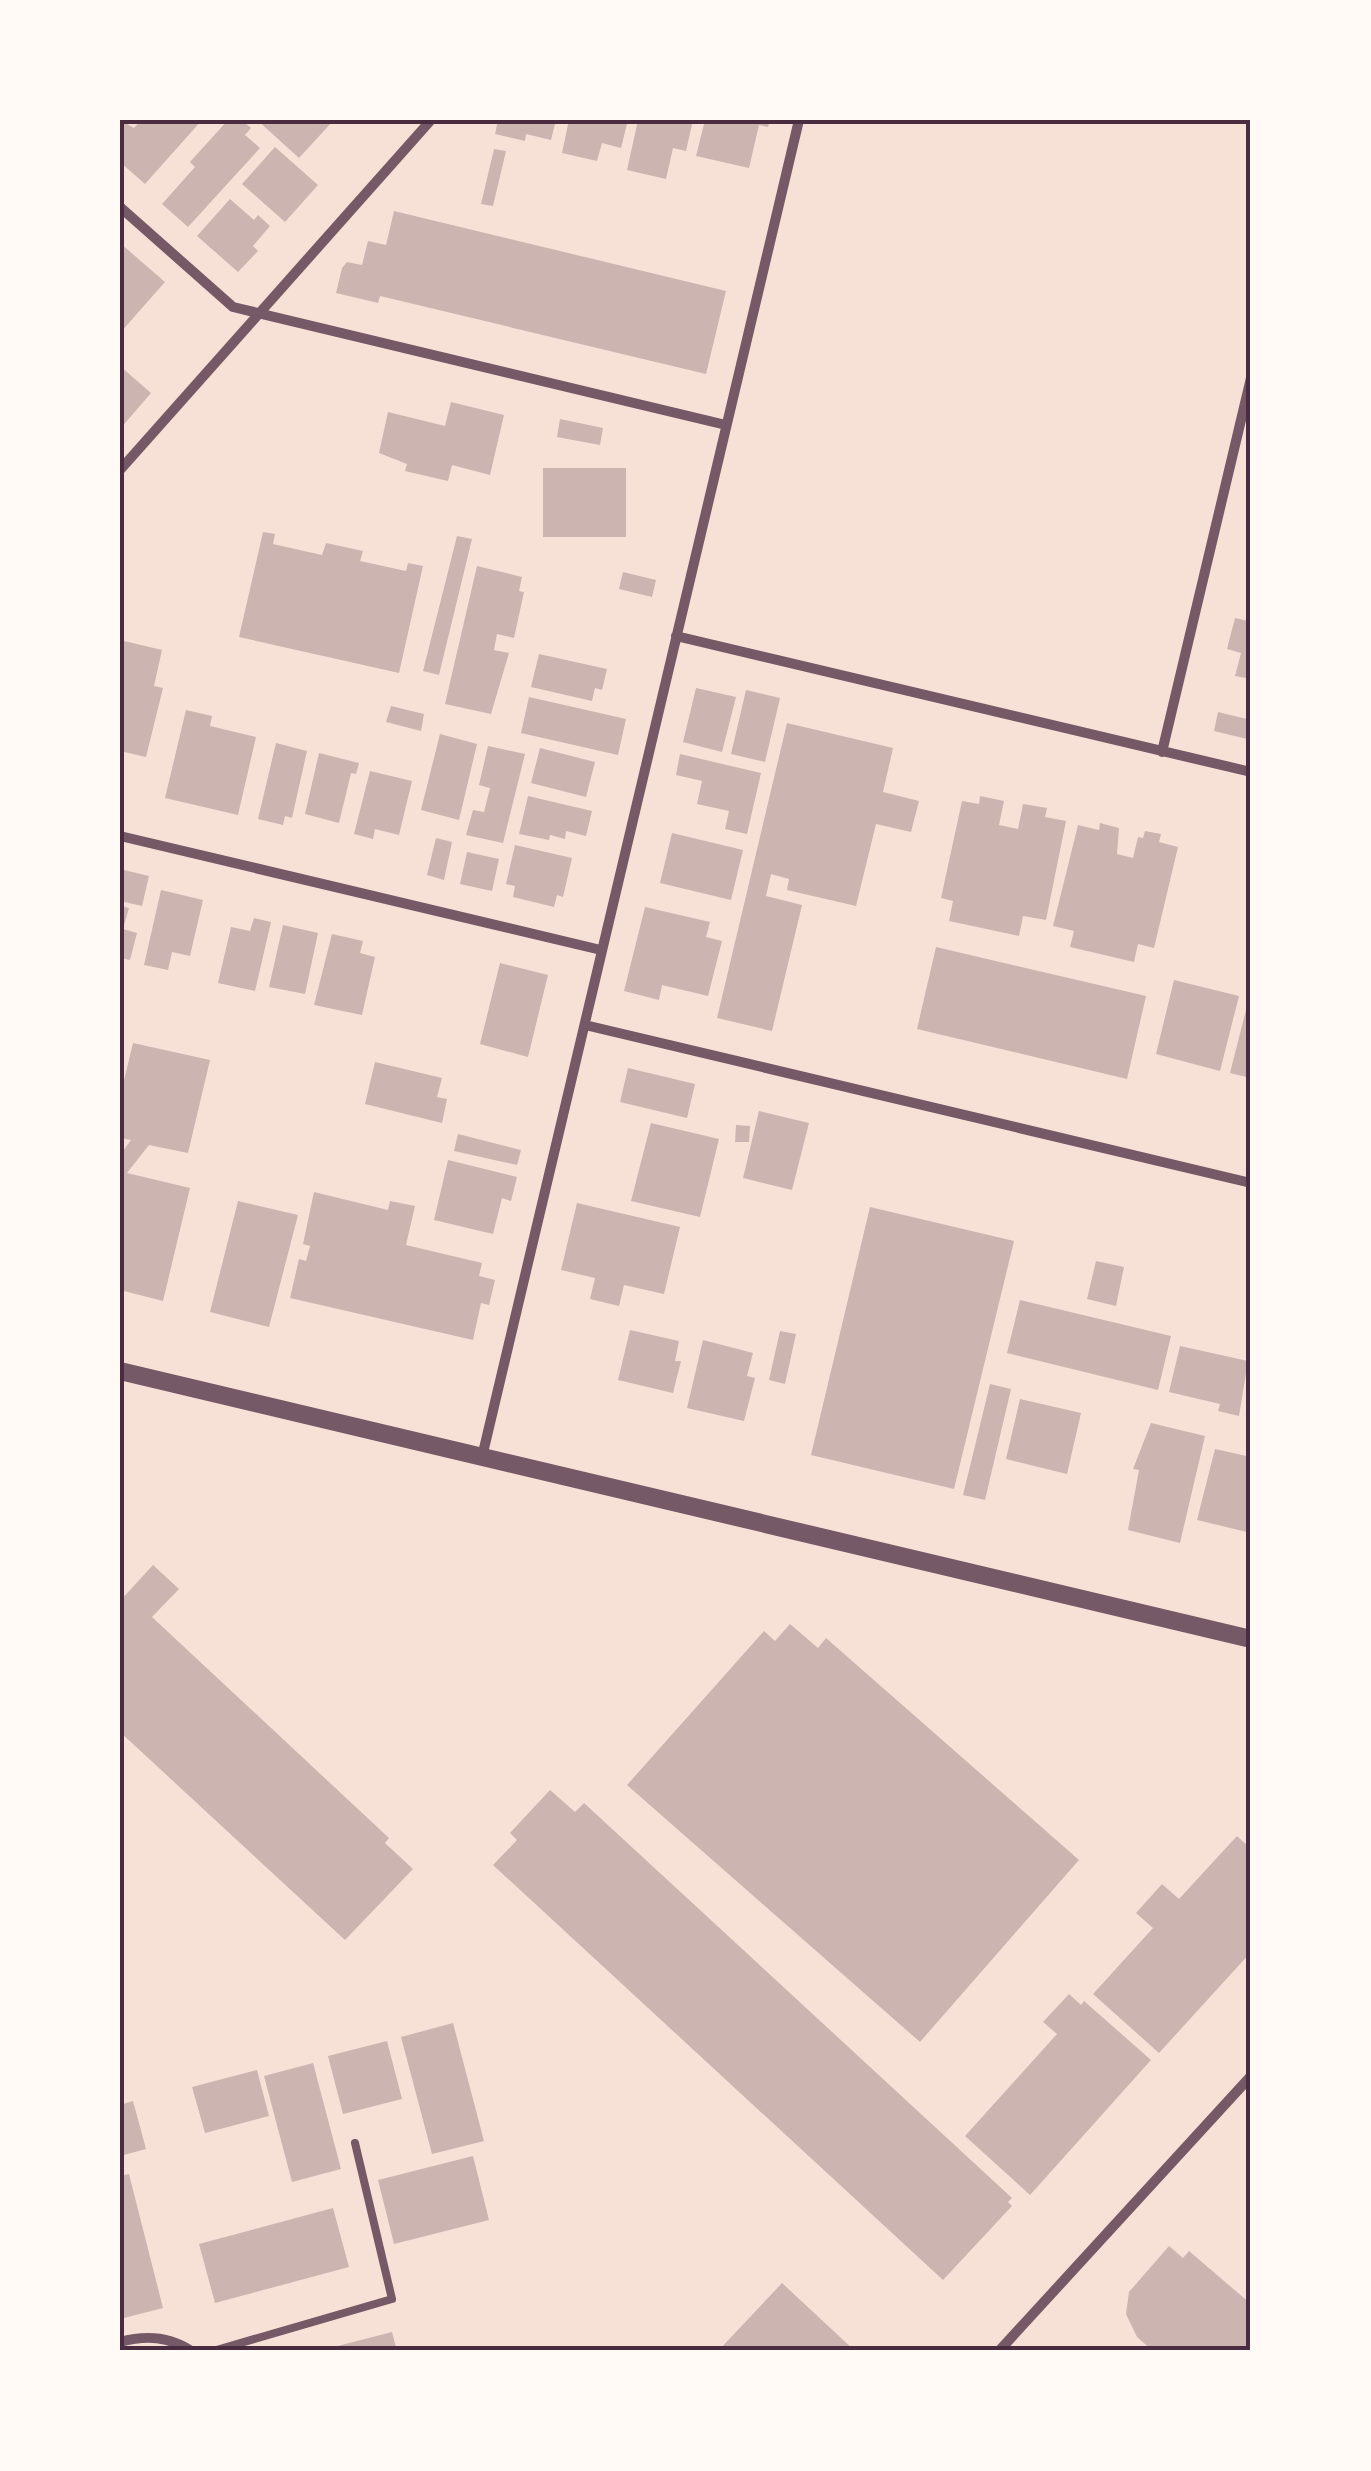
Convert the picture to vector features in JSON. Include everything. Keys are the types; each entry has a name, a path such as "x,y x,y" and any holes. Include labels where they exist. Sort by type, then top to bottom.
{"street":[{"path":"120,470 431,120"},
{"path":"482,1457 799,120"},
{"path":"120,207 233,307 726,425"},
{"path":"1162,752 1251,378"},
{"path":"676,636 1251,772"},
{"path":"120,836 602,950"},
{"path":"585,1025 1251,1183"},
{"path":"120,1370 1251,1638"},
{"path":"998,2351 1251,2076"},
{"path":"120,2342 139,2337 175,2340 192,2351"}],"lane":[{"path":"213,2351 392,2300 355,2143"}],"building":[{"path":"120,120 134,128 141,120 202,120 145,184 120,162"},
{"path":"228,120 242,120 251,128 245,135 260,148 188,227 162,204 195,167 190,162"},
{"path":"257,120 334,120 299,158"},
{"path":"498,120 556,120 551,140 526,134 525,141 495,134"},
{"path":"569,120 599,124 601,120 628,120 621,148 602,143 597,161 562,153"},
{"path":"638,120 693,120 686,151 673,148 666,179 627,170"},
{"path":"705,120 770,120 768,127 759,125 749,168 696,156"},
{"path":"275,147 318,185 285,222 242,184"},
{"path":"494,149 506,151 493,206 481,204"},
{"path":"230,199 254,220 258,215 270,226 253,246 258,251 238,272 197,236"},
{"path":"394,211 726,291 706,374 380,296 378,303 336,293 342,268 347,262 362,265 368,241 386,245"},
{"path":"120,243 165,282 120,333"},
{"path":"120,366 151,393 120,429"},
{"path":"451,402 504,415 490,475 452,465 448,481 405,471 407,464 379,453 388,412 445,426"},
{"path":"560,419 603,428 600,445 557,437"},
{"path":"543,468 626,468 626,537 543,537"},
{"path":"263,532 275,534 273,544 322,555 326,543 363,551 360,561 406,571 408,563 423,566 399,673 239,637"},
{"path":"457,536 472,539 439,675 423,671"},
{"path":"477,566 522,577 519,591 524,592 514,638 497,634 494,650 509,653 491,714 445,704"},
{"path":"623,572 656,580 652,597 619,589"},
{"path":"1251,613 1251,679 1235,676 1241,653 1227,649 1235,618 1248,621"},
{"path":"120,640 162,650 154,686 163,688 146,757 120,751"},
{"path":"539,654 607,669 602,690 595,688 592,701 531,687"},
{"path":"696,688 736,697 722,752 683,742"},
{"path":"746,690 780,698 765,762 731,754"},
{"path":"529,697 626,719 618,755 521,733"},
{"path":"391,706 424,714 421,731 386,722"},
{"path":"186,710 212,716 210,726 256,737 238,815 165,798"},
{"path":"1218,712 1251,720 1247,739 1214,731"},
{"path":"787,723 893,748 883,792 919,801 911,832 876,824 856,906 787,890 789,879 771,874 766,896 802,905 772,1031 717,1018"},
{"path":"440,734 477,744 459,820 421,810"},
{"path":"276,743 307,751 292,818 285,816 283,825 258,819"},
{"path":"488,746 525,754 503,843 466,835 473,810 484,812 490,788 479,785"},
{"path":"540,748 595,762 586,797 531,783"},
{"path":"319,753 359,763 356,774 351,773 339,823 305,814"},
{"path":"680,754 761,773 747,834 725,829 729,811 697,804 702,781 676,775"},
{"path":"370,771 412,781 399,835 375,829 373,839 354,834"},
{"path":"528,796 592,811 586,836 566,831 565,839 550,835 549,840 519,834"},
{"path":"980,796 1004,801 999,825 1018,829 1023,804 1047,808 1045,817 1066,821 1046,920 1023,916 1019,936 949,921 953,901 941,898 962,801 979,804"},
{"path":"1100,823 1119,828 1117,854 1133,858 1138,837 1143,838 1145,831 1161,834 1159,842 1178,847 1154,948 1138,944 1134,962 1070,947 1074,931 1053,926 1078,825 1099,830"},
{"path":"672,833 743,850 731,900 660,883"},
{"path":"436,838 452,842 444,880 427,875"},
{"path":"515,845 572,858 563,897 557,895 554,907 513,897 515,886 506,884"},
{"path":"467,852 499,859 492,891 460,884"},
{"path":"120,869 149,876 142,906 120,901"},
{"path":"161,890 203,900 190,956 172,952 168,970 144,965"},
{"path":"120,906 129,908 123,929 137,933 130,960 120,958"},
{"path":"645,907 710,922 706,937 722,941 708,996 662,985 659,1000 624,991"},
{"path":"254,918 271,922 255,991 218,983 231,927 250,931"},
{"path":"283,925 318,933 305,994 269,987"},
{"path":"332,934 363,941 360,953 375,957 362,1015 314,1005"},
{"path":"936,947 1146,996 1127,1079 917,1029"},
{"path":"500,963 548,975 528,1057 480,1044"},
{"path":"1174,980 1239,996 1220,1071 1156,1054"},
{"path":"1251,994 1251,1078 1230,1073"},
{"path":"133,1043 210,1060 188,1153 149,1145 127,1173 190,1188 163,1301 120,1290 120,1155 131,1140 120,1138 120,1097"},
{"path":"375,1062 442,1078 437,1097 447,1099 442,1123 365,1104"},
{"path":"628,1068 695,1084 687,1118 620,1102"},
{"path":"759,1111 809,1123 792,1190 743,1178"},
{"path":"651,1123 719,1139 700,1217 631,1201"},
{"path":"736,1125 750,1126 749,1142 735,1142"},
{"path":"458,1134 521,1150 517,1165 454,1151"},
{"path":"448,1160 517,1177 511,1201 502,1198 493,1234 434,1220"},
{"path":"314,1192 388,1210 390,1201 415,1206 406,1245 482,1263 479,1276 495,1280 489,1305 481,1303 473,1340 290,1298 299,1259 306,1261 310,1246 303,1244"},
{"path":"238,1201 298,1215 269,1327 210,1312"},
{"path":"577,1203 680,1227 664,1294 624,1285 619,1306 590,1299 595,1278 561,1270"},
{"path":"870,1207 1014,1241 954,1489 811,1455"},
{"path":"1096,1261 1124,1267 1116,1306 1087,1299"},
{"path":"1020,1300 1171,1336 1158,1390 1007,1353"},
{"path":"630,1330 679,1341 675,1361 681,1361 673,1393 618,1380"},
{"path":"780,1331 796,1334 785,1384 769,1380"},
{"path":"703,1340 753,1353 747,1376 755,1378 744,1421 687,1408"},
{"path":"1180,1346 1248,1361 1239,1416 1218,1411 1220,1404 1169,1392"},
{"path":"990,1384 1011,1389 985,1500 963,1495"},
{"path":"1020,1399 1081,1413 1067,1474 1006,1459"},
{"path":"1151,1423 1205,1436 1180,1543 1128,1530 1139,1470 1133,1469"},
{"path":"1215,1449 1251,1457 1251,1533 1197,1520"},
{"path":"153,1565 179,1589 152,1617 389,1838 385,1843 413,1869 345,1940 120,1732 120,1601"},
{"path":"790,1624 818,1648 826,1638 1079,1860 920,2042 627,1785 764,1631 775,1641"},
{"path":"550,1790 575,1812 584,1803 1012,2198 1008,2202 1012,2206 943,2280 493,1865 517,1840 510,1833"},
{"path":"1237,1836 1251,1849 1251,1952 1159,2053 1093,1994 1153,1928 1136,1913 1162,1884 1179,1899"},
{"path":"1069,1994 1081,2005 1084,2001 1151,2060 1030,2195 965,2136 1057,2034 1043,2022"},
{"path":"453,2023 484,2141 432,2154 401,2037"},
{"path":"387,2041 402,2099 343,2114 328,2056"},
{"path":"313,2063 341,2169 292,2182 264,2076"},
{"path":"257,2070 269,2116 205,2133 192,2087"},
{"path":"133,2101 146,2149 120,2156 120,2105"},
{"path":"473,2156 489,2220 394,2244 378,2180"},
{"path":"129,2174 163,2308 120,2319 120,2176"},
{"path":"333,2208 349,2267 215,2303 199,2244"},
{"path":"1169,2246 1183,2258 1189,2251 1251,2304 1251,2351 1153,2351 1137,2337 1126,2314 1129,2292"},
{"path":"782,2283 855,2351 718,2351"},
{"path":"392,2332 397,2351 322,2351 322,2350"}]}
